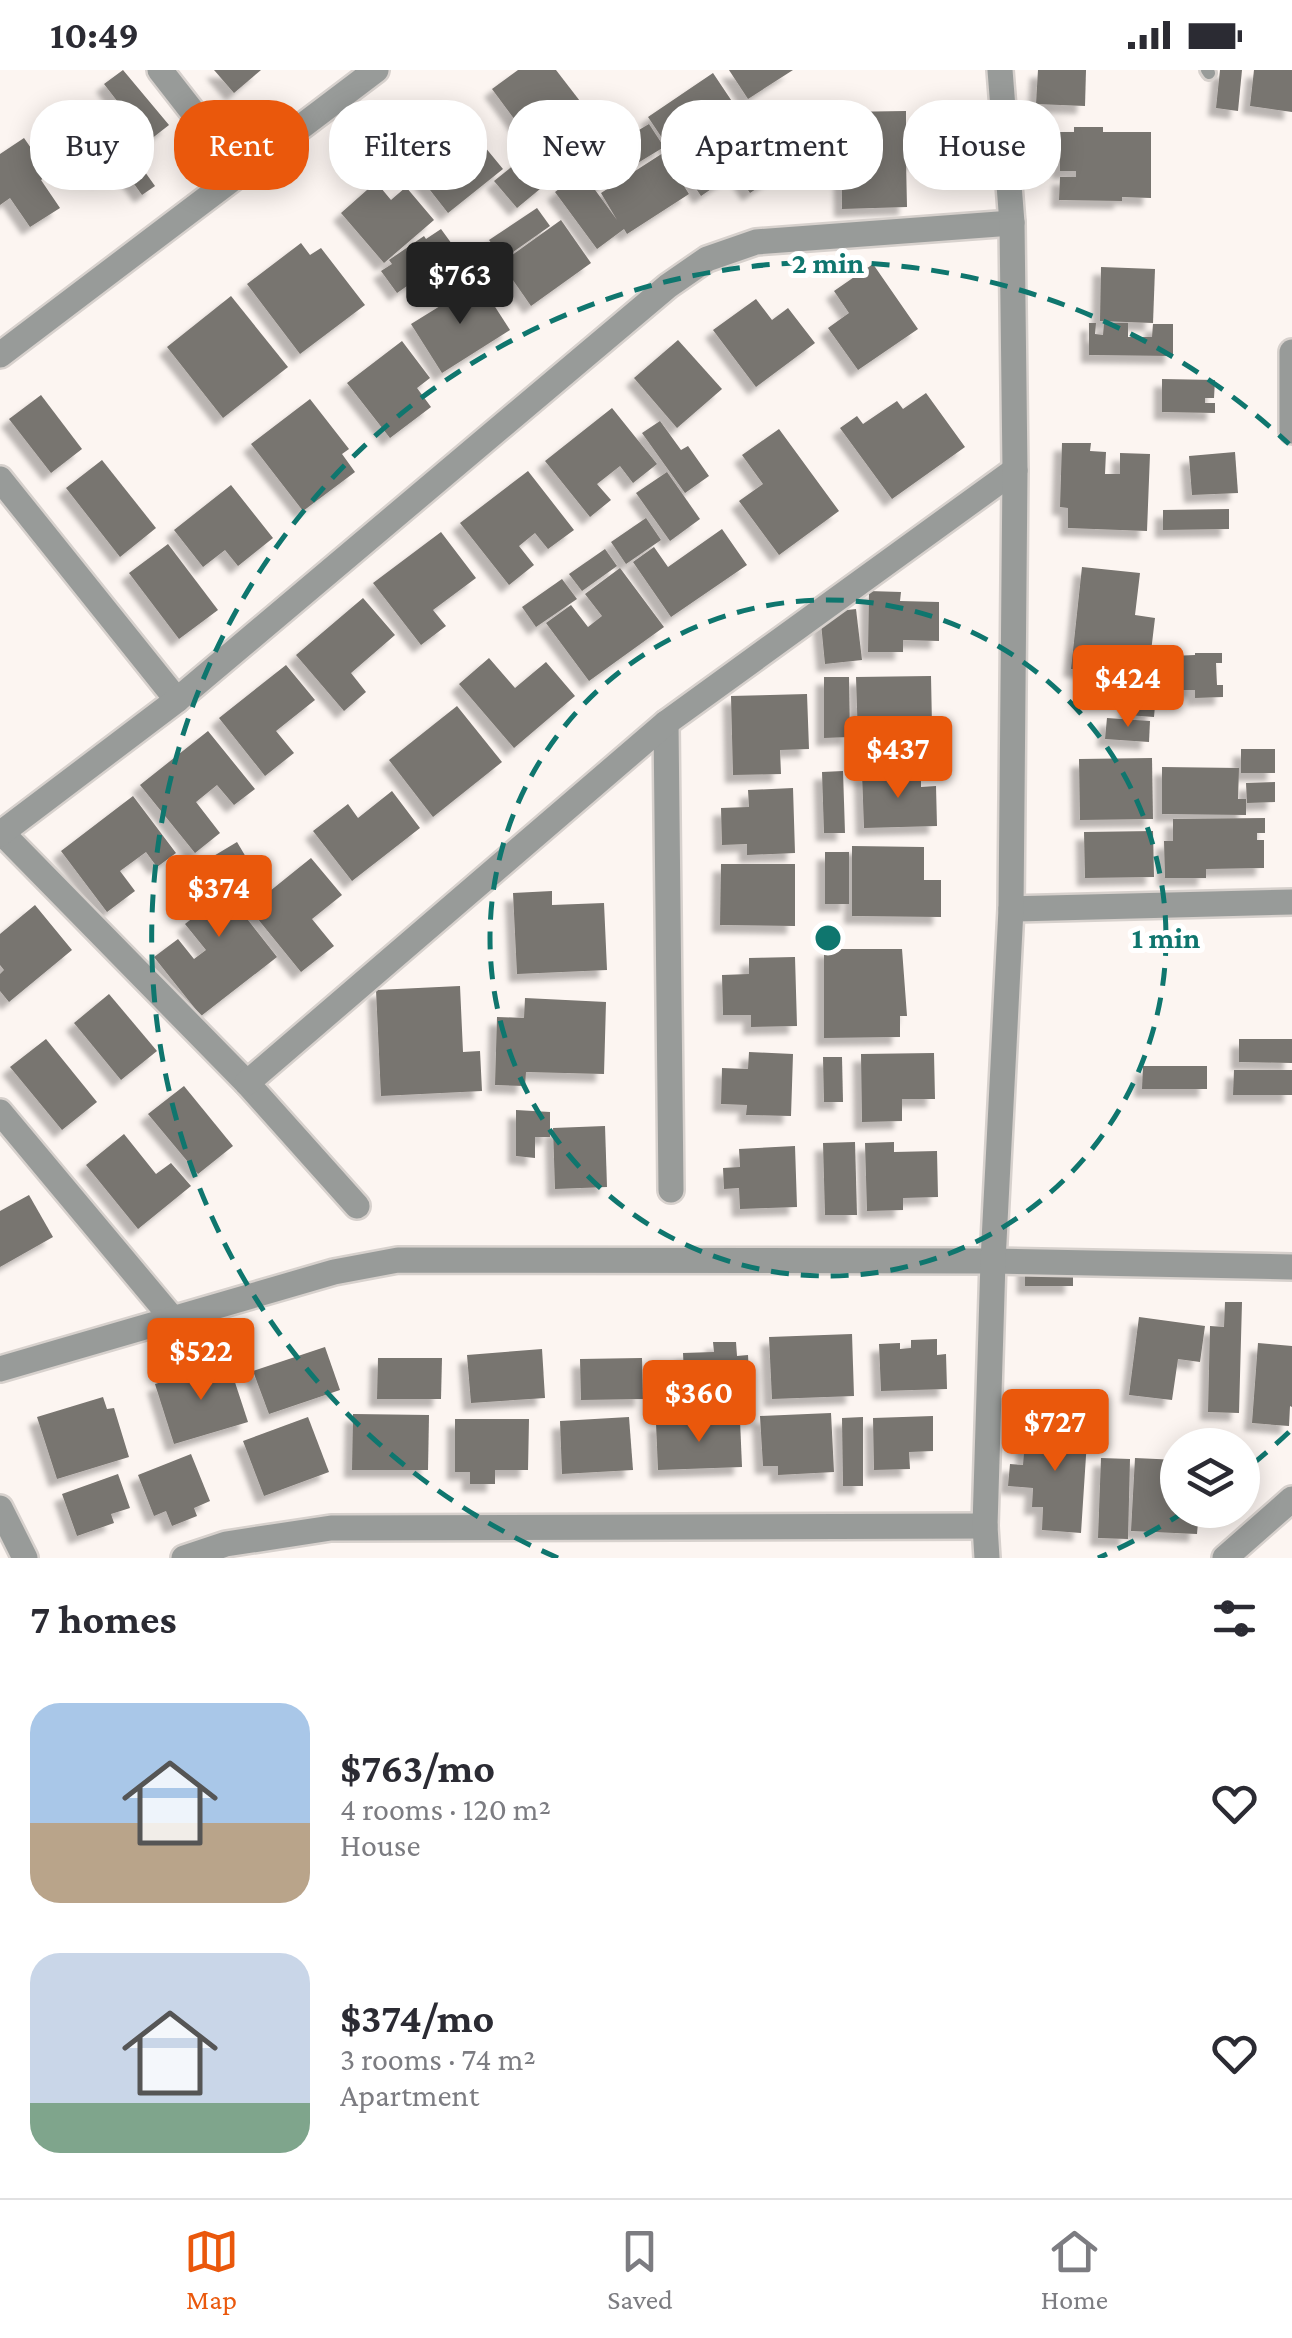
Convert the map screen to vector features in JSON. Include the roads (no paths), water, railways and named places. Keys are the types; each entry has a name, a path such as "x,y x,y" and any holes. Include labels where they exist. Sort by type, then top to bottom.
{"street":[{"path":"160,70 183,100"},
{"path":"309,122 376,70"},
{"path":"987,1558 993,1261 1011,909 1015,470 1012,222 1000,70"},
{"path":"0,356 220,190"},
{"path":"357,1206 247,1083 1,833 177,700 706,258 756,242 1012,222"},
{"path":"1292,352 1292,432"},
{"path":"247,1083 666,723 1015,470"},
{"path":"0,479 177,700"},
{"path":"666,723 671,1190"},
{"path":"1011,909 1292,902"},
{"path":"0,1112 172,1318"},
{"path":"0,1368 334,1272 398,1260 993,1261 1292,1267"},
{"path":"1226,1558 1292,1498"},
{"path":"0,1508 25,1558"},
{"path":"184,1558 226,1544 331,1528 986,1526"}]}
